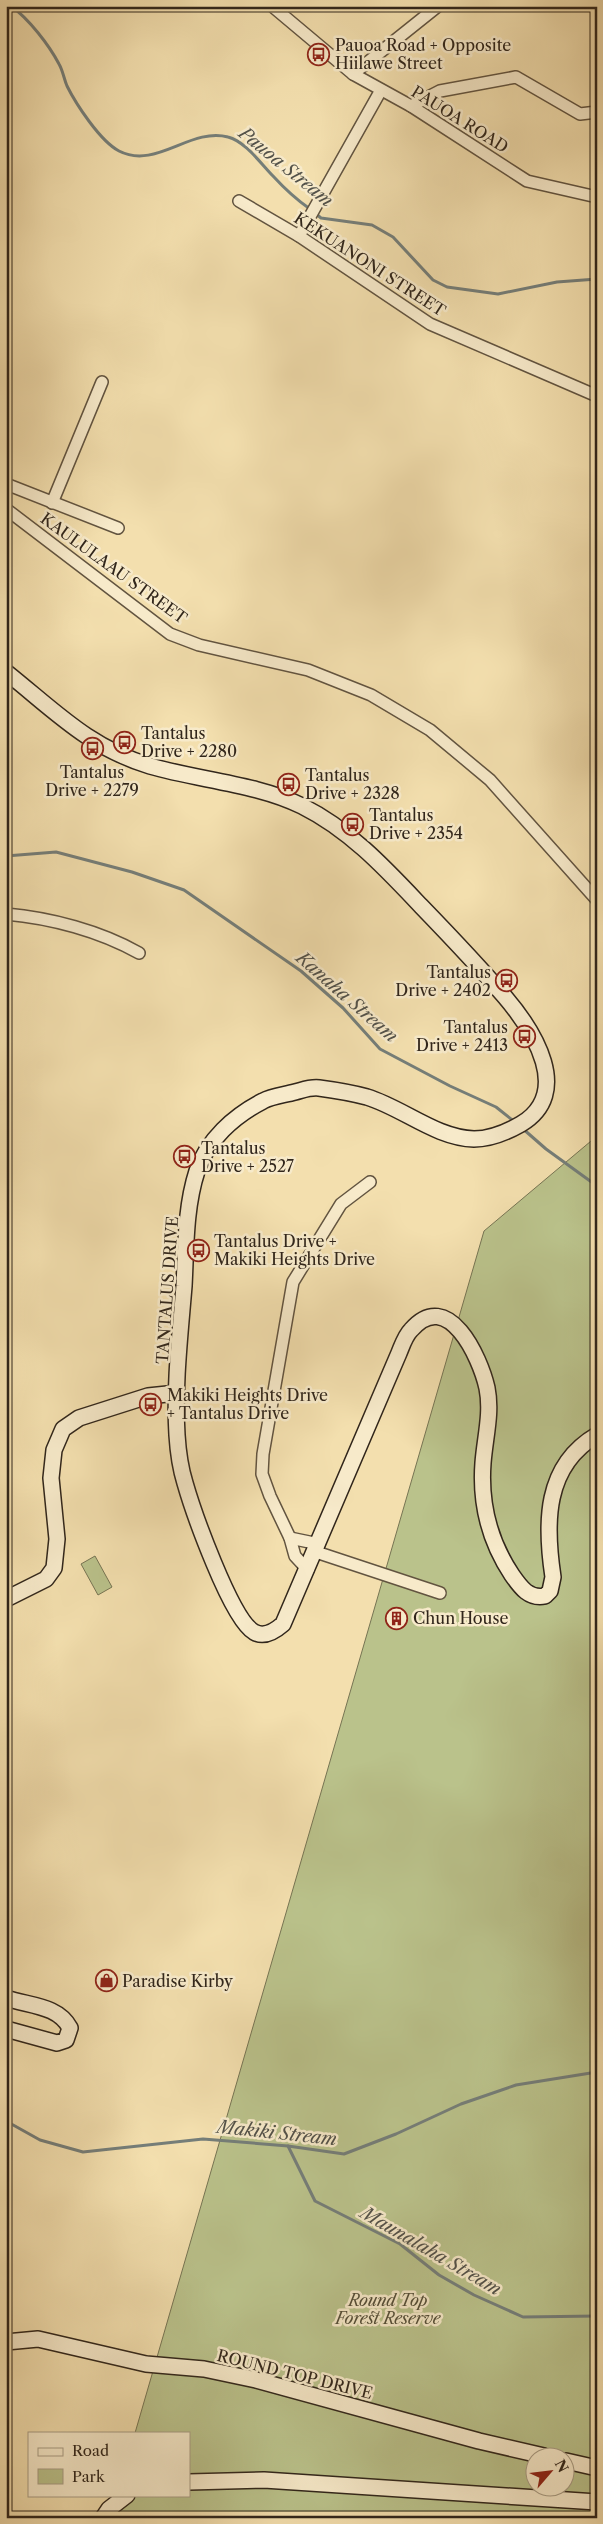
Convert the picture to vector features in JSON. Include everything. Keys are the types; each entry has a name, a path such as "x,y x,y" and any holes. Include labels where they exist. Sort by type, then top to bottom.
{"street":[{"name":"PAUOA ROAD","path":"272,6 353,74 411,106 527,180 597,197"},
{"path":"353,74 438,6"},
{"path":"411,106 440,91 516,77 580,114 597,112"},
{"path":"299,236 318,199 381,90"},
{"name":"KEKUANONI STREET","path":"239,201 299,236 430,324 597,396"},
{"path":"52,503 102,382"},
{"path":"6,484 118,528"},
{"name":"KAULULAAU STREET","path":"6,508 170,634 199,645 308,670 371,694 430,730 490,780 597,900"},
{"name":"TANTALUS DRIVE","path":"6,672 64,722 113,751 146,765 285,799 336,827 384,866 506,997 529,1029 543,1058 546,1078 545,1090 543,1103 537,1113 519,1126 492,1137 461,1138 369,1098 314,1087 265,1100 221,1130 207,1149 197,1171 188,1220 177,1393 179,1459 185,1484 224,1587 237,1611 252,1631 259,1634 267,1634 284,1624 409,1331 425,1318 441,1317 452,1322 474,1352 482,1371 490,1409 483,1464 486,1516 493,1538 506,1566 525,1592 533,1596 545,1596 552,1586 553,1577 548,1522 550,1499 567,1464 583,1445 597,1435"},
{"path":"6,914 72,926 117,942 139,953"},
{"path":"308,1570 295,1556 290,1538 282,1525 262,1474 263,1454 294,1282 341,1204 370,1182"},
{"path":"6,1599 46,1579 54,1568 57,1539 51,1478 54,1450 62,1429 79,1418 148,1396 177,1393"},
{"path":"290,1538 440,1593"},
{"path":"6,1998 53,2011 66,2021 70,2028 66,2040 58,2043 6,2029"},
{"name":"ROUND TOP DRIVE","path":"6,2342 38,2339 146,2364 204,2369 248,2378 479,2442 526,2452"},
{"path":"576,2463 597,2468"},
{"path":"190,2482 264,2480 597,2502"},
{"path":"103,2518 109,2509 126,2496"}],"green space":[{"name":"Round Top Forest Reserve","path":"597,1136 597,2518 110,2518 117,2496 190,2496 190,2432 135,2432 484,1231"},
{"path":"95,1556 112,1587 98,1595 81,1564"}],"waterway":[{"name":"Pauoa Stream","path":"11,6 25,18 50,49 62,69 67,86 89,121 104,139 119,151 133,155 146,155 200,138 228,137 247,148 286,189 310,209"},
{"name":"Pauoa Stream","path":"315,213 321,218 372,225 393,237 433,280 447,287 498,294 557,282 597,279"},
{"name":"Kanaha Stream","path":"6,856 56,852 132,872 184,890 301,971 343,1008 380,1049 450,1086 496,1107 516,1123"},
{"name":"Kanaha Stream","path":"522,1128 546,1149 597,1186"},
{"name":"Makiki Stream","path":"6,2121 40,2140 83,2152 203,2139 288,2146 344,2154 396,2134 461,2104 516,2085 597,2072"},
{"name":"Maunalaha Stream","path":"288,2146 315,2201 400,2244 439,2275 474,2295 523,2317 597,2316"}],"place":[{"name":"Pauoa Road + Opposite Hiilawe Street","path":"319,54"},
{"name":"Tantalus Drive + 2280","path":"125,742"},
{"name":"Tantalus Drive + 2279","path":"92,748"},
{"name":"Tantalus Drive + 2328","path":"289,784"},
{"name":"Tantalus Drive + 2354","path":"353,824"},
{"name":"Tantalus Drive + 2402","path":"507,981"},
{"name":"Tantalus Drive + 2413","path":"524,1036"},
{"name":"Tantalus Drive + 2527","path":"185,1157"},
{"name":"Tantalus Drive + Makiki Heights Drive","path":"198,1250"},
{"name":"Makiki Heights Drive + Tantalus Drive","path":"151,1404"},
{"name":"Chun House","path":"397,1618"},
{"name":"Paradise Kirby","path":"106,1981"}]}
